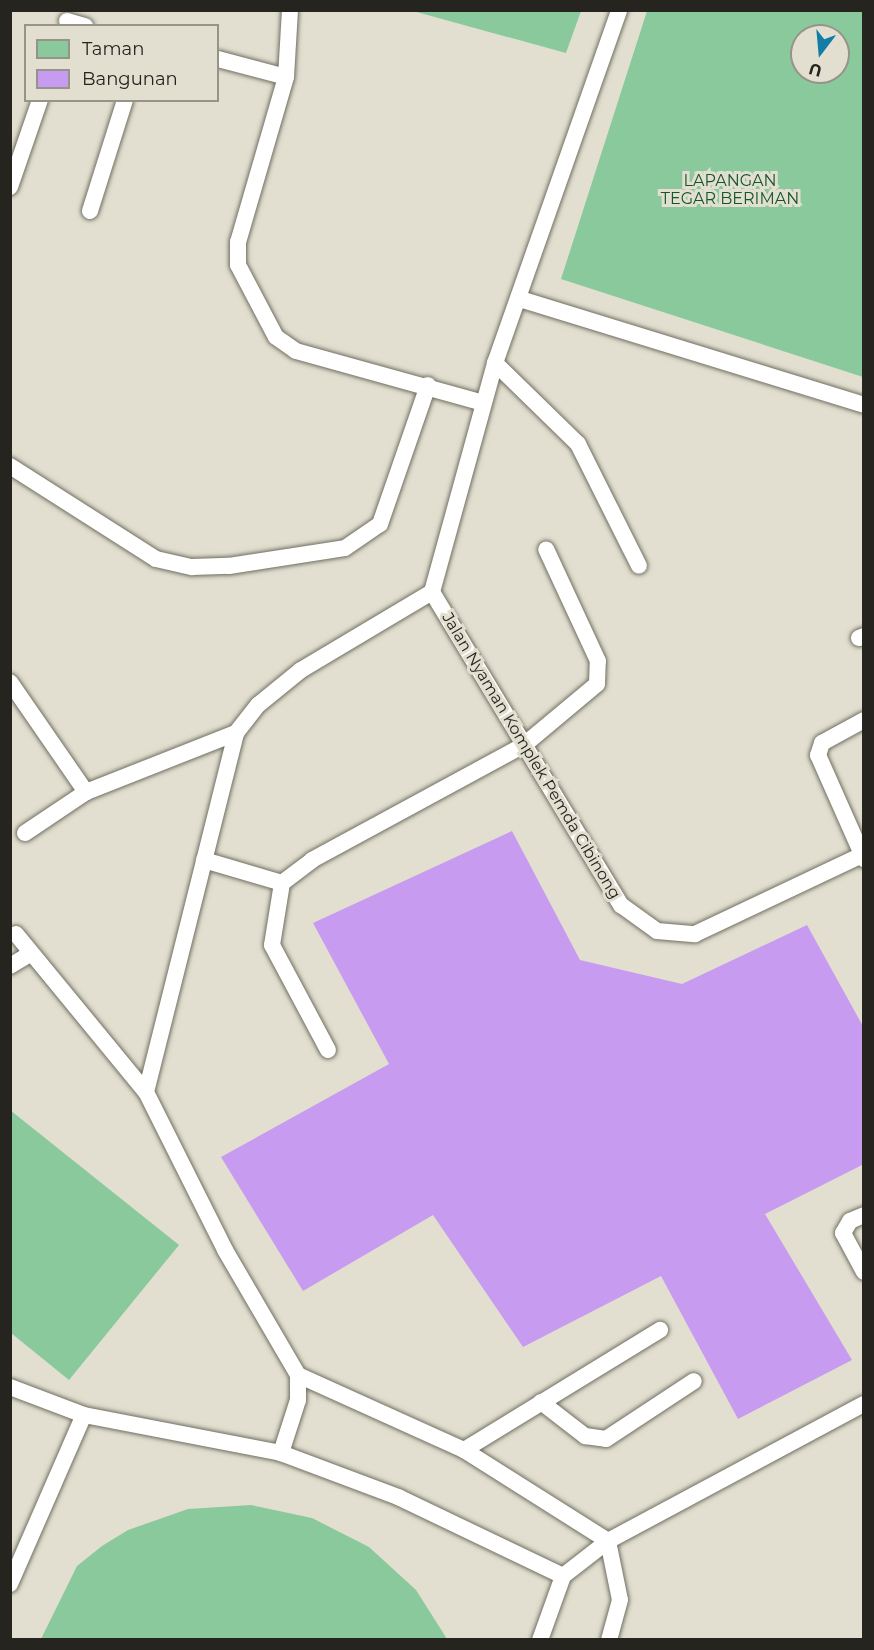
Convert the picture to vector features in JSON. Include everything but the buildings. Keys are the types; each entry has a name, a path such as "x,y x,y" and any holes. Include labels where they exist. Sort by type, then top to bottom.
{"lane":[{"path":"290,10 286,77 238,242 238,265 276,338 296,351 428,385 483,403"},
{"path":"146,1092 236,733 258,705 301,670 432,592 495,363 520,299 619,10"},
{"path":"219,59 286,77"},
{"path":"10,187 39,102"},
{"path":"90,211 124,102"},
{"path":"520,299 864,405"},
{"path":"495,363 578,444 639,566"},
{"path":"10,466 156,559 192,567 229,566 345,548 380,524 428,385"},
{"path":"328,1050 272,945 282,883 312,860 524,745 597,684 602,673 546,549"},
{"name":"Jalan Nyaman Komplek Pemda Cibinong","path":"432,592 621,905 657,931 695,934 863,856"},
{"path":"10,682 86,792"},
{"path":"863,856 818,755 822,743 864,720"},
{"path":"25,833 86,792 236,733"},
{"path":"204,860 282,883"},
{"path":"16,934 28,955 146,1092 225,1250 298,1375 298,1400 281,1453"},
{"path":"10,966 28,955"},
{"path":"864,1215 850,1221 843,1233 864,1272"},
{"path":"464,1450 660,1330"},
{"path":"298,1375 464,1450 609,1541 621,1600 609,1640"},
{"path":"542,1402 585,1436 606,1439 693,1381"},
{"path":"10,1387 84,1415 281,1453 398,1497 563,1576"},
{"path":"540,1640 563,1576 609,1541 864,1404"},
{"path":"10,1584 84,1415"}],"green space":[{"path":"413,11 581,11 566,53"},
{"name":"LAPANGAN TEGAR BERIMAN","path":"647,11 863,11 863,377 561,279"},
{"path":"10,1110 179,1245 69,1380 11,1333"},
{"path":"251,1505 312,1518 369,1547 416,1590 447,1639 41,1639 77,1566 102,1546 128,1530 188,1509"}]}
